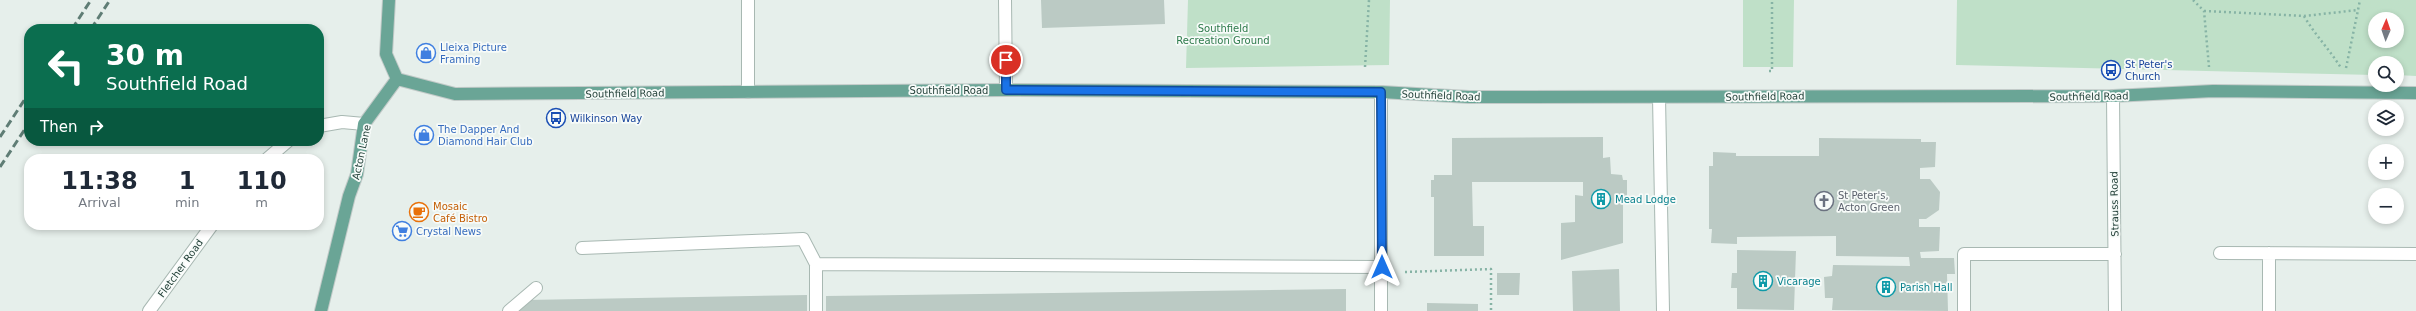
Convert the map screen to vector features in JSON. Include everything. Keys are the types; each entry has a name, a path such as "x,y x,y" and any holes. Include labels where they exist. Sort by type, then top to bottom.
{"main road":[{"path":"389,0 386,54 396,79"},
{"name":"Southfield Road","path":"396,79 455,94 1006,90 1381,92 1469,97 2112,96 2213,91 2416,94"},
{"name":"Acton Lane","path":"321,311 349,196 357,174 364,124 396,79"}],"street":[{"path":"748,0 748,92"},
{"path":"1005,0 1006,90"},
{"path":"1381,92 1381,311"},
{"name":"Strauss Road","path":"2112,96 2115,311"},
{"path":"1658,97 1663,311"},
{"path":"324,125 342,122 364,124"},
{"path":"273,154 282,146"},
{"name":"Fletcher Road","path":"149,311 208,230"},
{"path":"582,248 803,239 816,264 816,311"},
{"path":"2220,253 2416,254"},
{"path":"2269,253 2269,311"},
{"path":"1964,311 1964,254 2115,254"},
{"path":"816,264 1382,270"},
{"path":"509,311 536,288"}],"path":[{"path":"1366,70 1369,0"},
{"path":"1763,72 1772,71 1772,0"},
{"path":"2193,0 2204,11 2213,91"},
{"path":"2304,16 2314,34 2331,52 2344,74 2360,0"},
{"path":"2204,11 2304,16 2358,10"},
{"path":"1382,270 1491,270 1491,311"}],"green space":[{"name":"Southfield Recreation Ground","path":"1188,0 1390,0 1389,65 1186,68"},
{"path":"1743,0 1794,0 1793,67 1743,67"},
{"path":"1957,0 2416,0 2416,76 2404,75 2404,56 2368,56 2368,75 1956,65"}],"building":[{"path":"1041,0 1164,0 1165,24 1042,28"},
{"name":"Mead Lodge","path":"1603,137 1603,158 1610,157 1611,174 1622,175 1623,180 1627,180 1627,202 1623,202 1623,243 1561,260 1561,223 1575,222 1575,195 1583,196 1583,182 1472,182 1473,226 1484,226 1484,256 1434,256 1434,197 1431,197 1431,180 1434,180 1434,175 1452,175 1452,138"},
{"name":"St Peter's, Acton Green","path":"1819,138 1921,139 1921,142 1936,142 1935,167 1920,168 1920,179 1930,179 1940,192 1939,210 1926,219 1919,219 1919,227 1940,227 1939,251 1920,252 1921,258 1954,258 1955,274 1947,274 1948,311 1832,310 1833,298 1825,298 1824,277 1832,276 1833,265 1910,266 1909,257 1836,256 1836,236 1737,237 1737,244 1711,243 1712,229 1709,229 1709,166 1713,166 1713,152 1736,153 1736,156 1819,156"},
{"name":"Vicarage","path":"1737,250 1796,251 1794,310 1737,309 1737,288 1731,288 1732,273 1737,273"},
{"path":"1619,269 1620,311 1573,311 1572,271"},
{"path":"1497,273 1520,273 1519,295 1497,295"},
{"path":"1346,289 1346,311 826,311 826,296"},
{"path":"807,295 807,311 515,311 526,300"},
{"path":"1427,303 1478,304 1478,311 1427,311"}],"railway":[{"path":"75,24 91,0"},
{"path":"94,24 110,0"},
{"path":"0,137 24,101"},
{"path":"0,167 24,131"}],"place":[{"name":"Lleixa Picture Framing","path":"426,53"},
{"name":"St Peter's Church","path":"2111,70"},
{"name":"Wilkinson Way","path":"556,118"},
{"name":"The Dapper And Diamond Hair Club","path":"424,135"},
{"name":"Mead Lodge","path":"1601,199"},
{"name":"St Peter's, Acton Green","path":"1824,201"},
{"name":"Mosaic Café Bistro","path":"419,212"},
{"name":"Crystal News","path":"402,231"},
{"name":"Vicarage","path":"1763,281"},
{"name":"Parish Hall","path":"1886,287"}],"route":[{"path":"1006,60 1006,90 1381,92 1382,267"}]}
